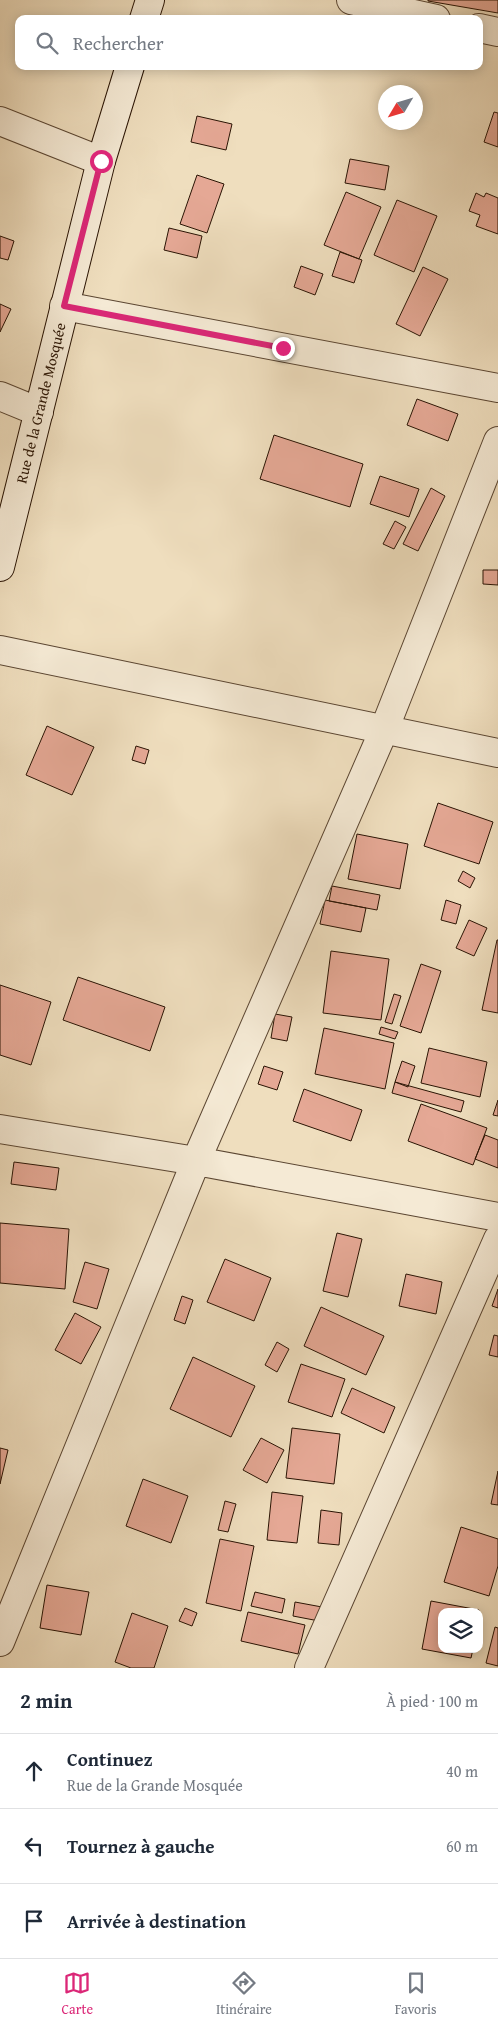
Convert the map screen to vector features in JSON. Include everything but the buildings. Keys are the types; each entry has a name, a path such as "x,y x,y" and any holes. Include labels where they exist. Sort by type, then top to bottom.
{"street":[{"path":"145,15 150,0"},
{"path":"350,0 418,15"},
{"path":"483,29 498,32"},
{"name":"Rue de la Grande Mosquée","path":"0,567 101,161 129,70"},
{"path":"0,121 101,161"},
{"path":"64,306 498,388"},
{"path":"0,396 39,412"},
{"path":"0,1642 196,1161 384,730 498,441"},
{"path":"0,650 498,753"},
{"path":"0,1129 196,1161 498,1217"},
{"path":"309,1668 498,1238"}],"route":[{"path":"101,161 64,306 283,348"}]}
